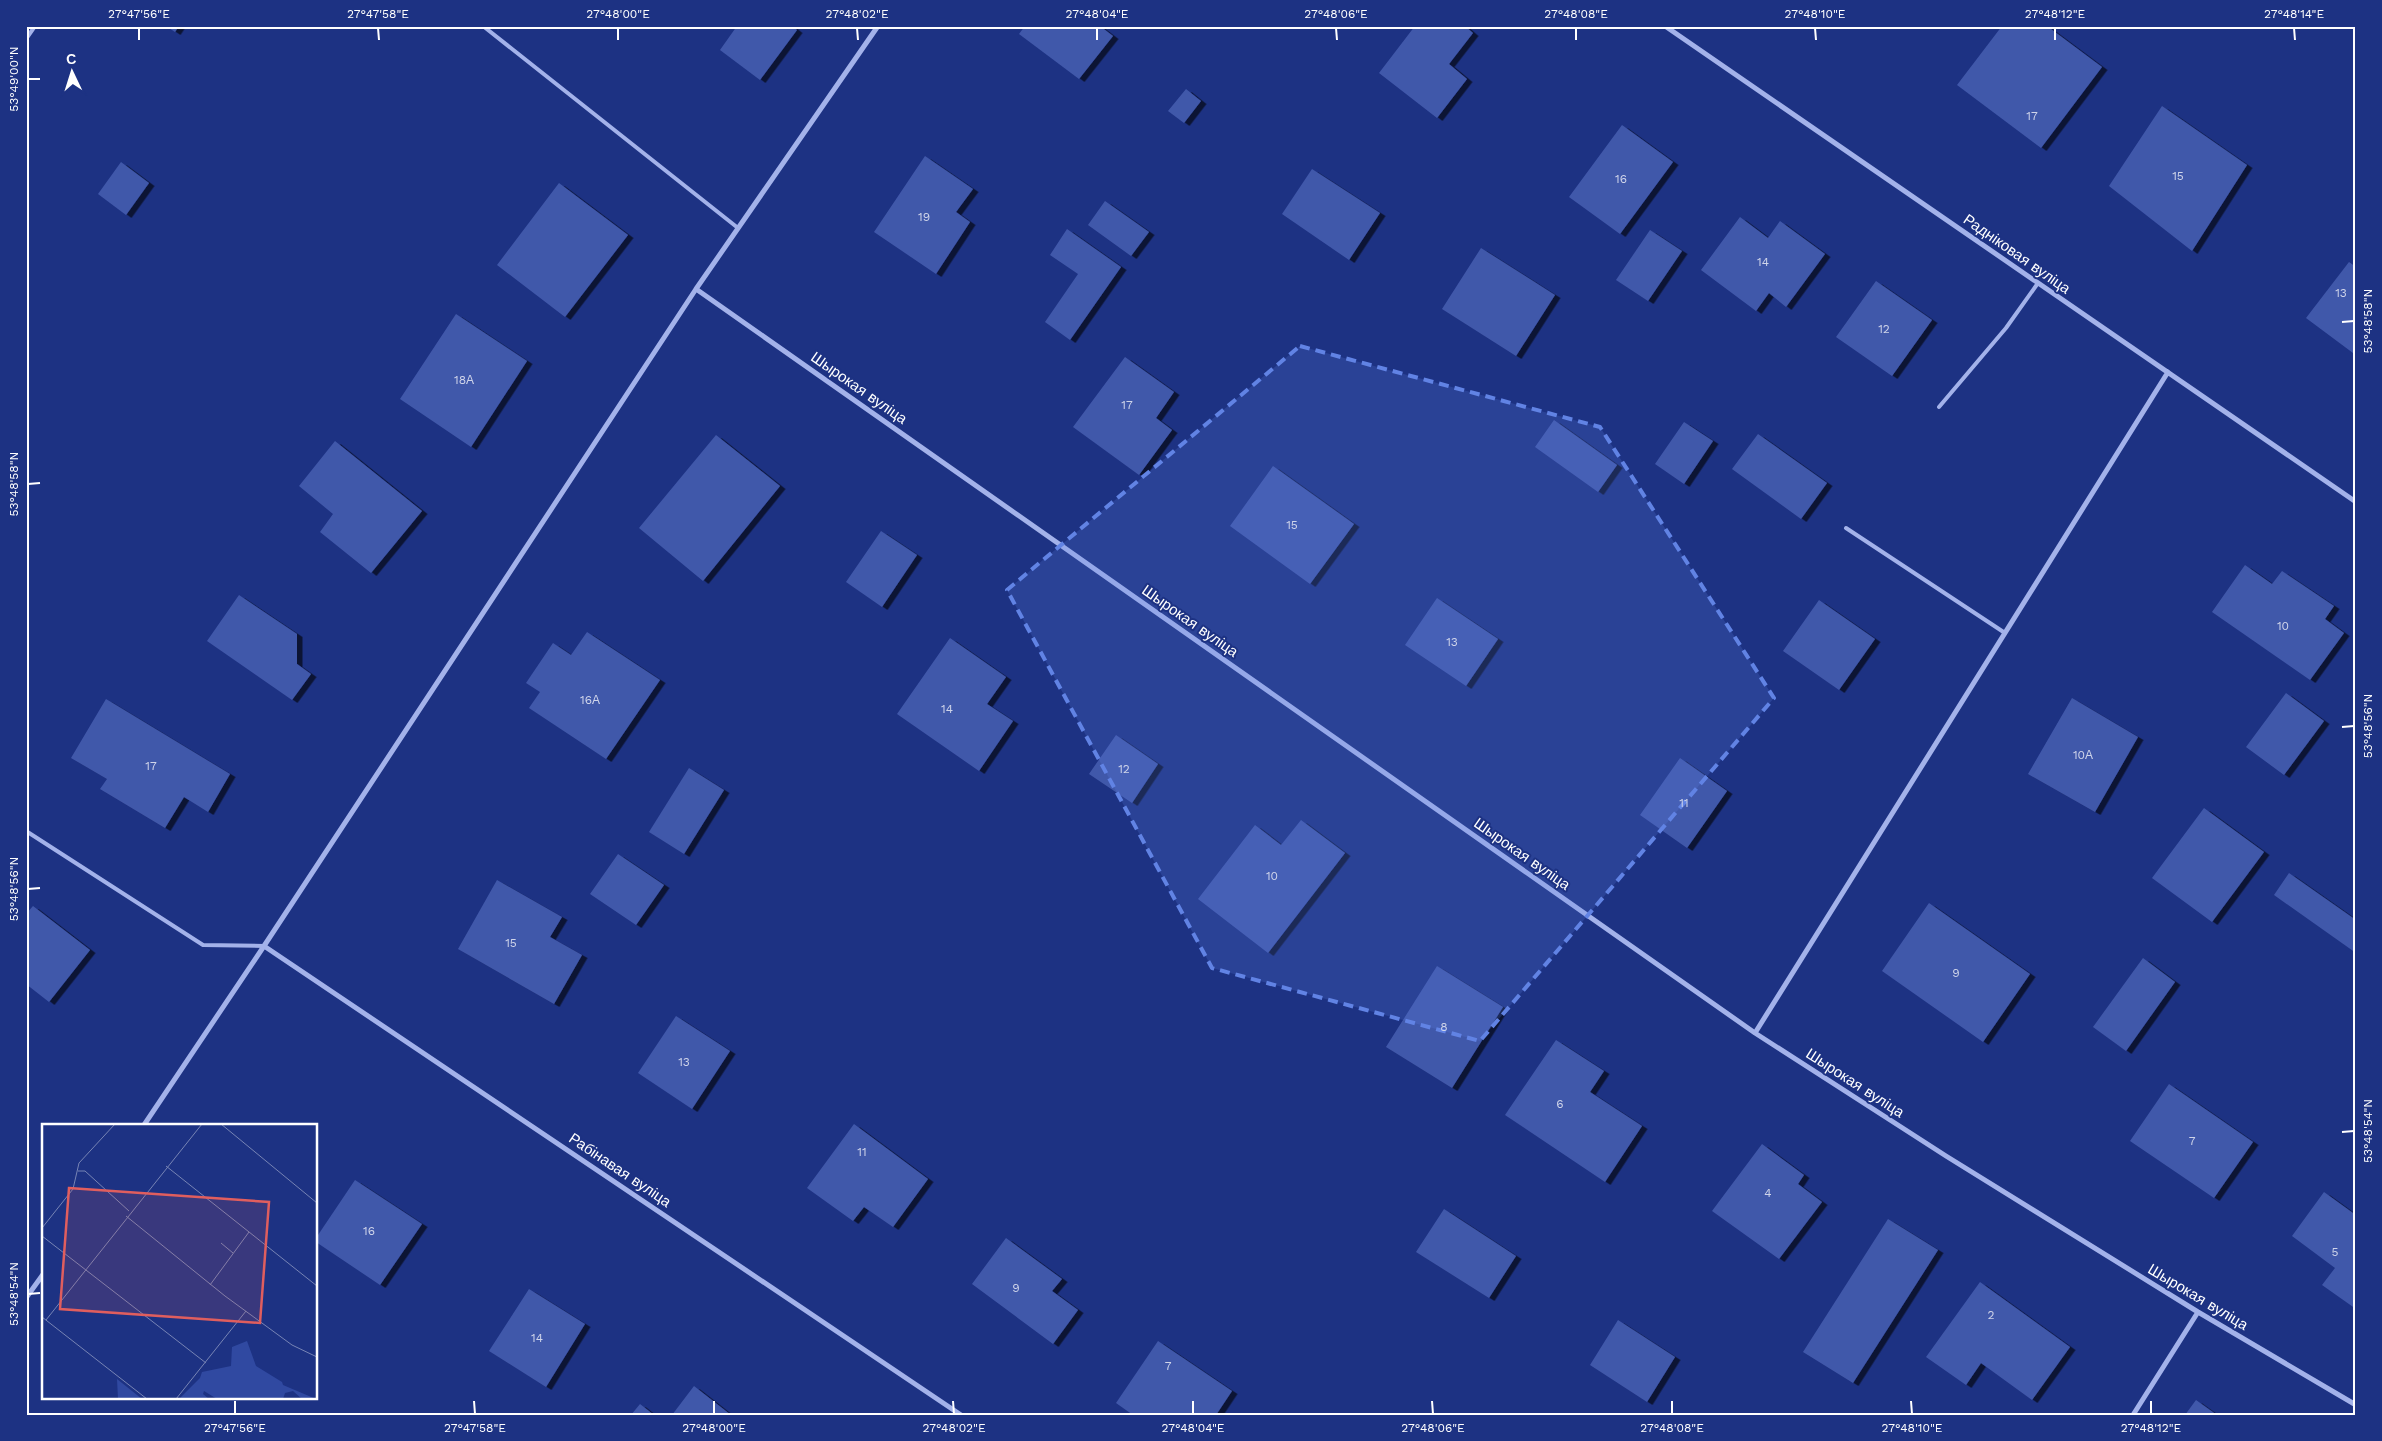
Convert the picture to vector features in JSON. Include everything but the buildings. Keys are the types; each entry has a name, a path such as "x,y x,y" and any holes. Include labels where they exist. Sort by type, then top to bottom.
{"street":[{"path":"145,1124 264,946 696,289 878,26"},
{"name":"Радніковая вуліца","path":"1665,26 2356,502"},
{"name":"Шырокая вуліца","path":"696,289 1755,1033 1946,1156 2198,1312 2356,1405"},
{"path":"1755,1033 2168,372"},
{"name":"Рабінавая вуліца","path":"264,946 961,1415"},
{"path":"26,1298 42,1275"},
{"path":"2133,1415 2198,1312"}],"lane":[{"path":"26,40 35,26"},
{"path":"483,26 738,228"},
{"path":"1939,407 2006,328 2038,283"},
{"path":"1846,528 2005,633"},
{"path":"26,831 203,946 264,946"}],"highlighted area":[{"path":"1300,346 1600,427 1774,698 1480,1041 1212,968 1007,590"}]}
